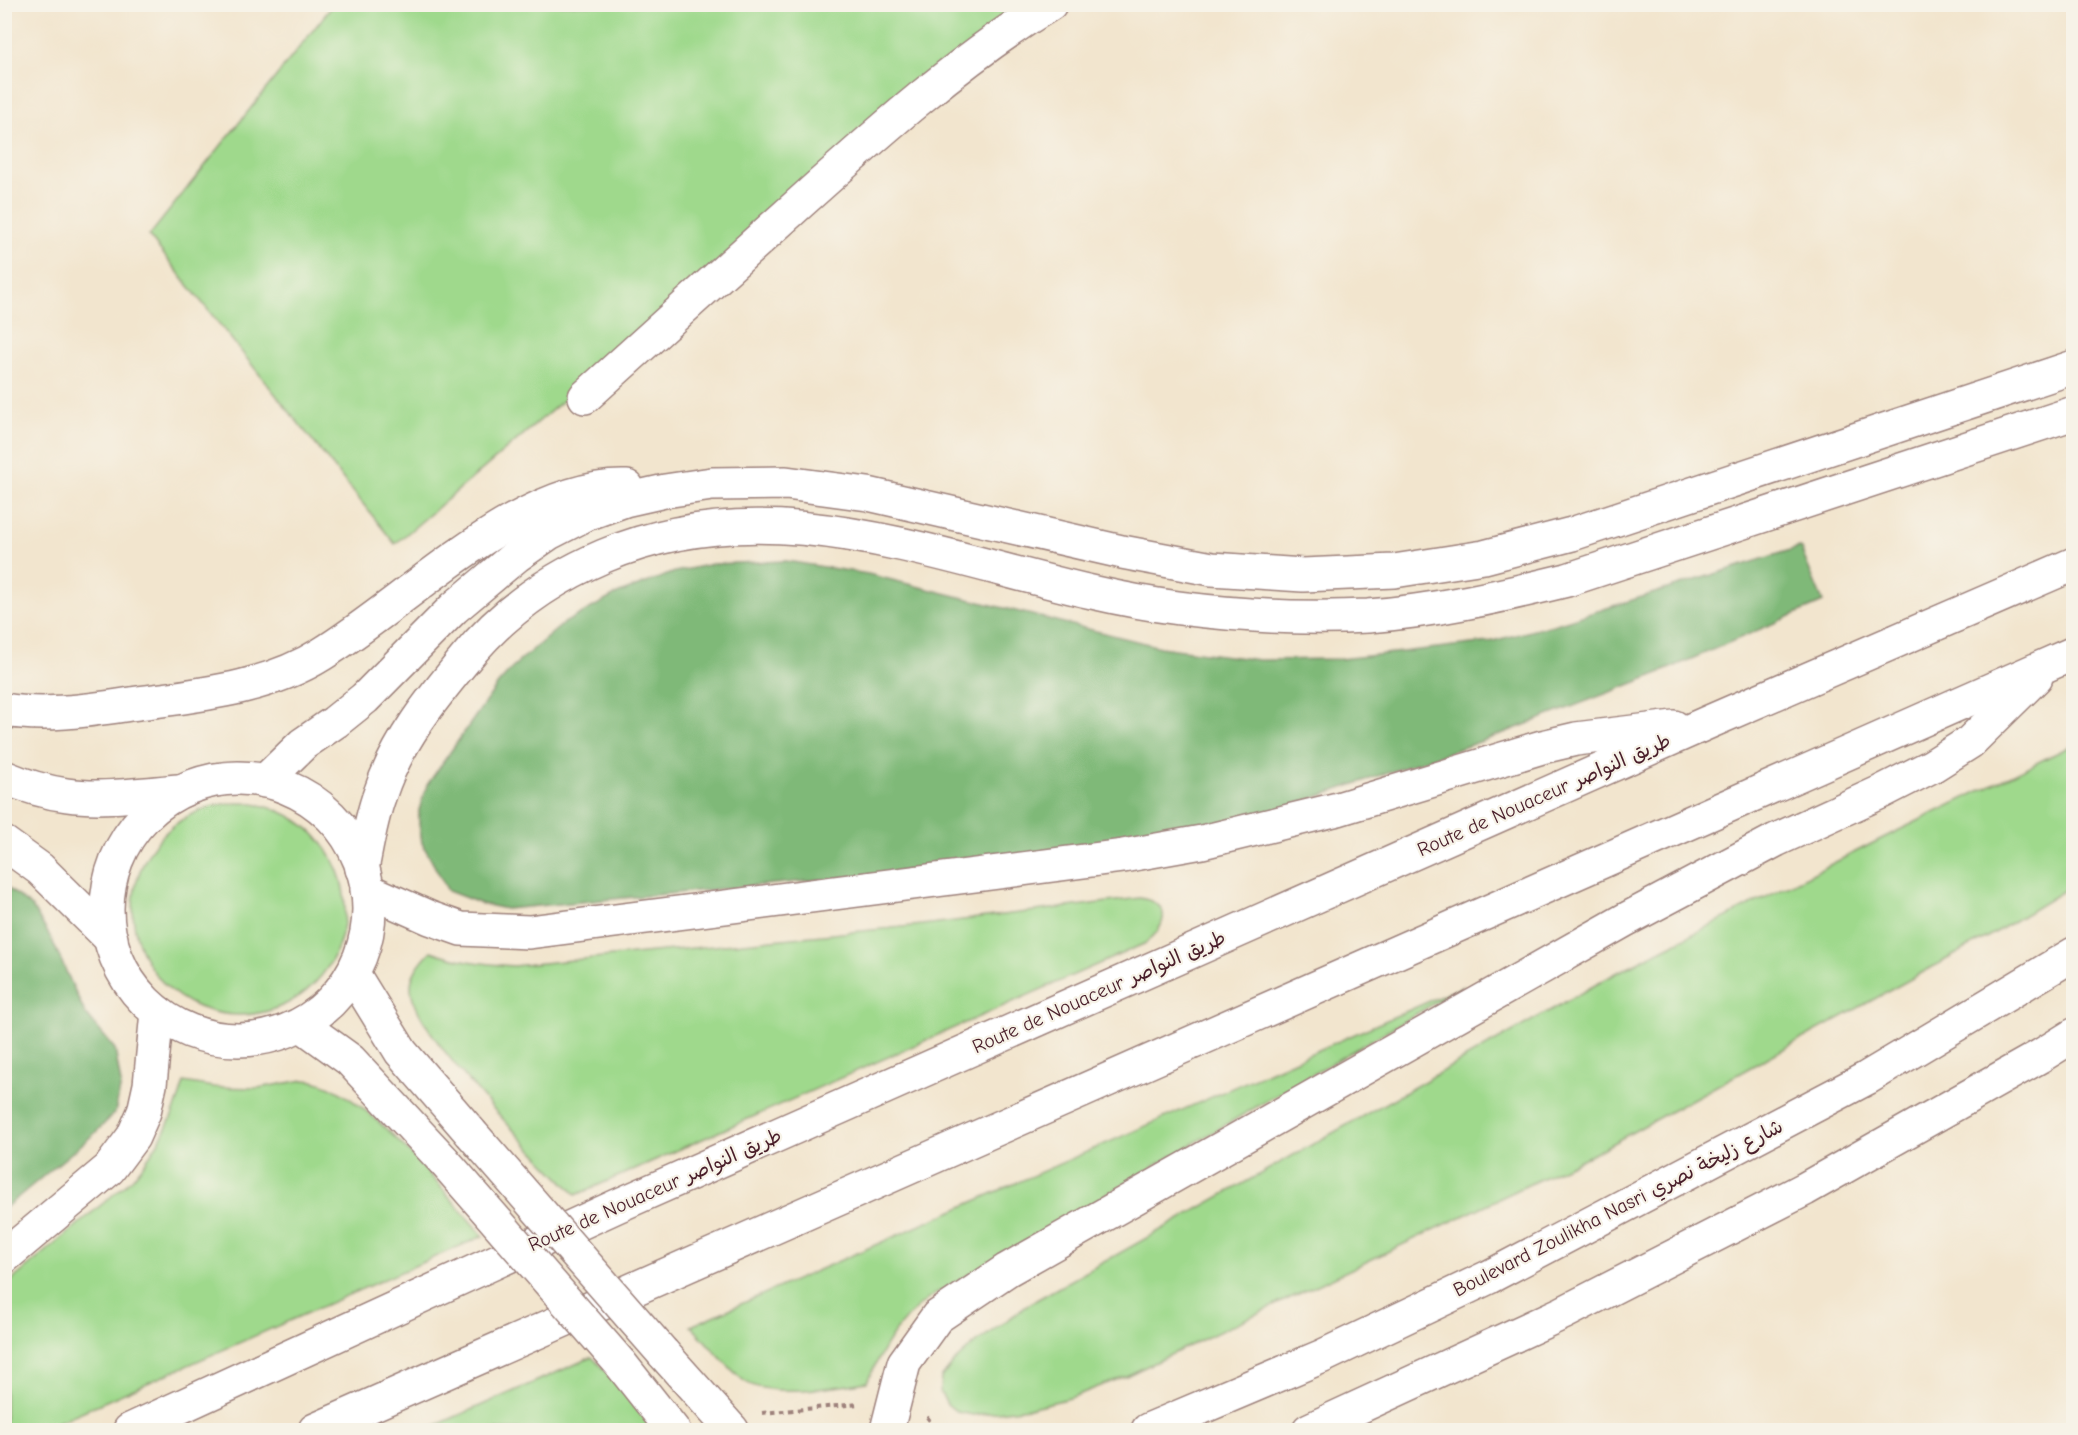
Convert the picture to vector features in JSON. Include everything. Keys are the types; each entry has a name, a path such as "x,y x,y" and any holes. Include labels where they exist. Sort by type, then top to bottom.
{"main road":[{"path":"585,397 896,118 956,68 1050,4"},
{"path":"265,781 303,744 365,698 454,608 516,556 549,533 586,514 625,500 665,490 712,484 786,483 868,494 1122,552 1212,569 1303,575 1394,571 1484,557 1572,534 2073,368"},
{"path":"1709,722 1576,739 1542,747 1338,809 1202,842 1123,856 529,932 461,929 430,918 365,879 354,849 341,827 323,808 279,783 253,778 228,777 202,782 179,791 158,804 139,822 124,842 114,865 108,889 107,914 111,939 128,980 157,1012 174,1023 212,1038 233,1040 254,1040 303,1026 326,1006 352,974 366,937 368,913 365,879 372,820 380,791 410,729 482,638 544,586 580,566 617,550 656,538 694,529 790,526 844,532 915,547 1085,590 1177,608 1304,617 1368,616 1431,609 1488,599 1567,580 2073,413"},
{"path":"4,710 48,713 93,709 223,692 257,683 321,656 471,547 537,508 561,497 586,490 612,487 665,490"},
{"name":"Route de Nouaceur طريق النواصر","path":"130,1431 617,1206 1709,722 2073,564"},
{"path":"315,1431 2061,658"},
{"path":"887,1431 904,1363 937,1317 1007,1270 1625,920 1776,840 1932,766 1970,742 2061,658"},
{"path":"4,777 30,788 70,796 179,791"},
{"path":"4,843 40,869 111,939"},
{"name":"Boulevard Zoulikha Nasri شارع زليخة نصري","path":"1148,1431 1323,1356 1489,1277 1867,1078 2073,954"},
{"path":"352,974 400,1052 732,1431"},
{"path":"4,1257 109,1169 133,1137 144,1112 150,1085 157,1012"},
{"path":"303,1026 350,1060 444,1161 620,1363 673,1431"},
{"path":"1313,1429 1563,1313 1805,1189 2042,1055 2073,1035"}],"path":[{"path":"759,1413 860,1404"}],"green space":[{"path":"333,5 1034,5 809,191 395,544 149,236"},
{"path":"1800,547 1823,602 1652,676 1488,739 1287,807 1211,828 892,873 506,909 482,904 448,891 422,843 419,810 427,785 498,684 516,664 564,623 617,594 675,572 712,564 786,561 868,574 1160,647 1259,660 1341,659 1489,642 1553,625"},
{"path":"2073,745 2073,885 1998,931 1591,1155 1126,1376 1070,1398 1029,1408 973,1415 957,1412 947,1404 940,1392 941,1378 953,1363 974,1344 1031,1303 1620,971"},
{"path":"239,803 260,805 279,811 298,821 314,834 327,850 337,869 343,888 345,909 343,930 337,949 327,968 314,984 298,997 279,1007 260,1013 239,1015 218,1013 199,1007 180,997 164,984 151,968 141,949 135,930 133,909 135,888 141,869 151,850 164,834 180,821 199,811 218,805"},
{"path":"4,885 32,907 51,938 85,1013 115,1049 121,1084 115,1113 94,1134 5,1208"},
{"path":"1140,898 1158,905 1163,916 1159,929 1146,943 576,1195 508,1125 453,1062 431,1033 416,1006 411,986 415,972 431,951 471,962 513,966 922,925"},
{"path":"1464,986 932,1296 901,1324 880,1356 867,1382 803,1390 768,1389 754,1386 736,1374 691,1326"},
{"path":"304,1080 326,1085 350,1099 375,1119 425,1169 483,1236 40,1430 5,1430 5,1286 133,1178 164,1133 184,1082 213,1087 258,1088"},
{"path":"592,1357 661,1430 425,1430"}]}
